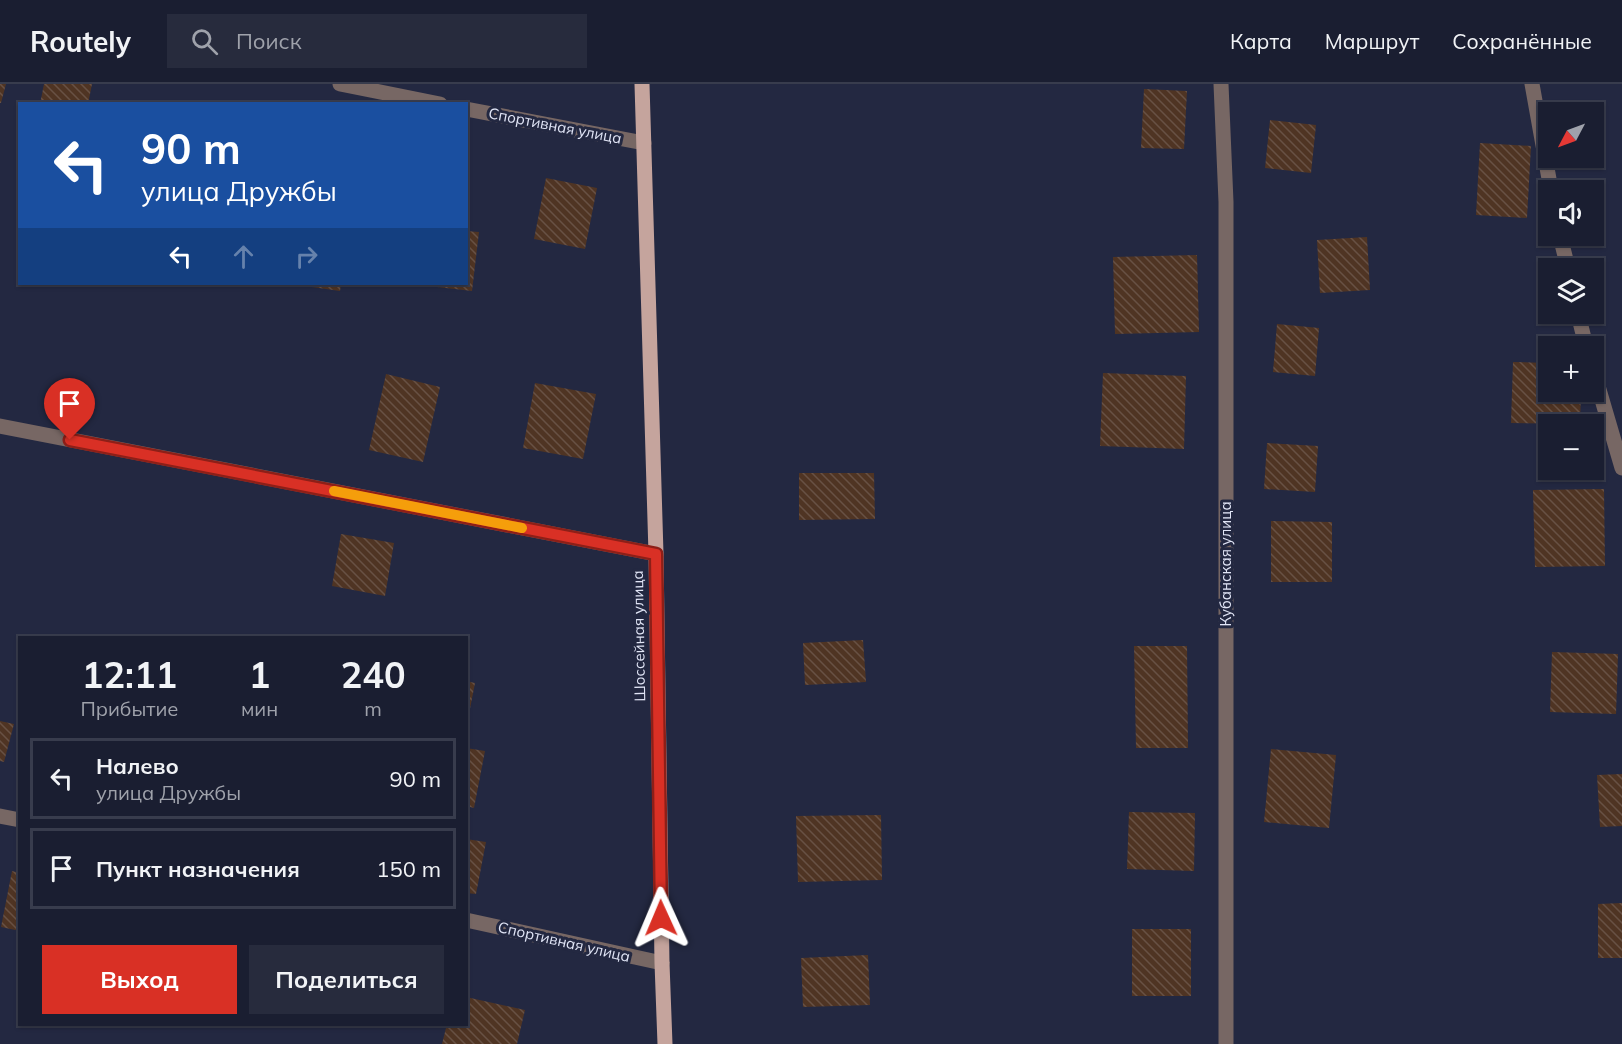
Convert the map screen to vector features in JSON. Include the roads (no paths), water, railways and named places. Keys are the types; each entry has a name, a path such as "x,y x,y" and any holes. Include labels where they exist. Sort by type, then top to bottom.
{"main road":[{"name":"Шоссейная улица","path":"642,84 656,554 664,1044"}],"street":[{"path":"340,84 430,102"},
{"name":"Кубанская улица","path":"1221,84 1226,201 1226,1044"},
{"path":"1532,84 1549,180"},
{"name":"Спортивная улица","path":"468,109 644,143"},
{"path":"1603,402 1622,468"},
{"path":"0,426 656,554"},
{"path":"0,816 18,820"},
{"name":"Спортивная улица","path":"468,920 662,963"}]}
